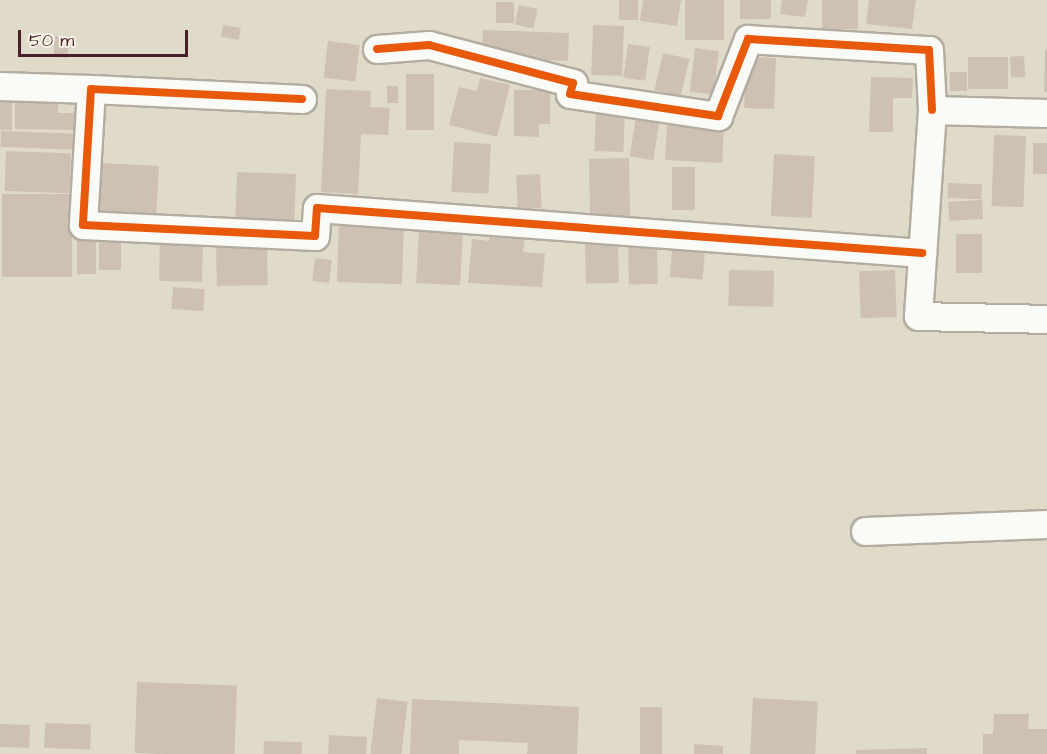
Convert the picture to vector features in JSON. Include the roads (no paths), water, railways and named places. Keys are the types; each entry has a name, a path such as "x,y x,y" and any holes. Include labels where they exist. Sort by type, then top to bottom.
{"street":[{"path":"377,49 429,45 573,83 570,94 718,116 748,39 929,50 932,110 918,316 1047,319"},
{"path":"0,86 302,99"},
{"path":"92,89 83,225 315,236 316,208 922,253"},
{"path":"932,110 1047,113"},
{"path":"865,531 1047,524"}]}
